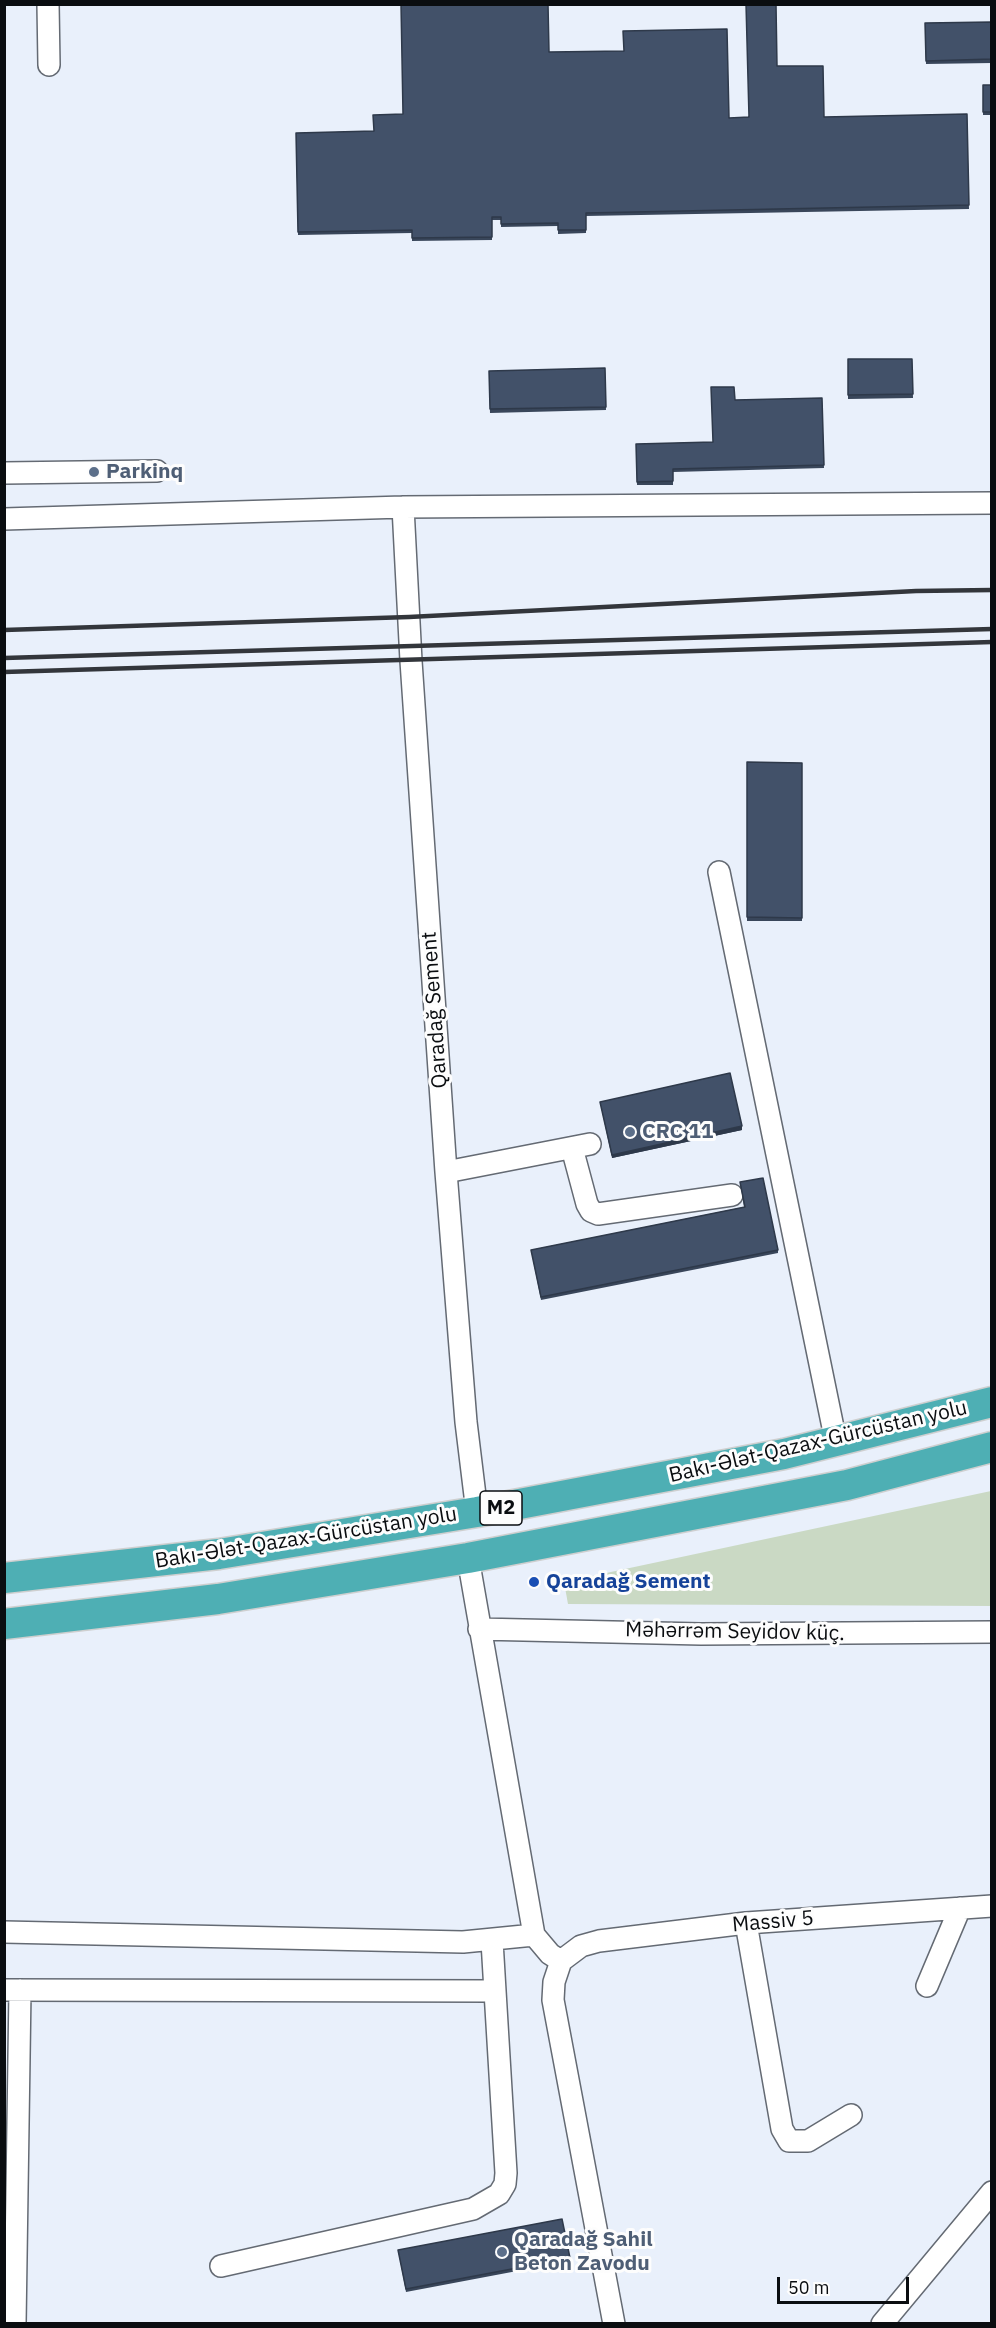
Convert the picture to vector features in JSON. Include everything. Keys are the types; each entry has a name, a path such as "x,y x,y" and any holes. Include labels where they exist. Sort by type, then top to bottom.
{"highway":[{"name":"Bakı-Ələt-Qazax-Gürcüstan yolu","path":"4,1578 219,1554 477,1512 773,1456 992,1402"},
{"name":"Bakı-Ələt-Qazax-Gürcüstan yolu","path":"4,1624 218,1599 468,1558 847,1485 992,1447"}],"street":[{"path":"48,4 49,65"},
{"path":"4,473 158,471"},
{"path":"4,519 403,507 991,503"},
{"name":"Qaradağ Sement","path":"403,507 446,1172 466,1422 477,1512"},
{"path":"719,872 836,1442"},
{"path":"446,1172 581,1146 587,1204 598,1214 732,1195"},
{"path":"468,1558 534,1935 550,1954 561,1961 554,1982 553,2000 614,2324"},
{"name":"Məhərrəm Seyidov küç.","path":"479,1629 701,1634 992,1632"},
{"name":"Massiv 5","path":"561,1961 581,1946 599,1941 746,1923 992,1906"},
{"path":"927,1986 960,1908"},
{"path":"746,1923 782,2129 789,2141 808,2141 851,2115"},
{"path":"4,1932 463,1942 492,1941 534,1935"},
{"path":"221,2266 473,2209 499,2194 505,2184 506,2173 492,1941"},
{"path":"15,2324 12,1990 495,1991"},
{"path":"882,2324 992,2192"}],"green space":[{"path":"991,1491 991,1606 568,1604 564,1582"}],"building":[{"path":"401,4 548,4 549,52 624,51 623,31 727,29 729,118 749,117 746,4 776,4 777,66 823,66 824,117 967,114 969,205 586,213 586,230 558,230 558,223 501,224 501,217 492,217 492,237 412,238 412,230 298,232 296,133 374,131 373,115 403,114"},
{"path":"992,22 992,59 926,61 925,23"},
{"path":"983,85 992,85 992,112 983,112"},
{"path":"848,359 912,359 913,394 848,395"},
{"path":"605,368 606,407 490,409 489,371"},
{"path":"711,387 734,387 735,400 822,398 824,465 673,469 673,481 637,482 636,444 713,442"},
{"path":"747,762 802,763 802,918 747,917"},
{"path":"730,1073 742,1126 612,1155 600,1102"},
{"path":"763,1178 778,1250 541,1297 531,1250 745,1207 740,1182"},
{"path":"562,2219 570,2258 406,2289 398,2250"}],"railway":[{"path":"4,630 409,617 916,591 992,590"},
{"path":"4,658 992,629"},
{"path":"4,672 992,642"}],"place":[{"name":"Parkinq","path":"94,472"},
{"name":"CRC 11","path":"630,1132"},
{"name":"Qaradağ Sement","path":"534,1582"},
{"name":"Qaradağ Sahil Beton Zavodu","path":"502,2252"}]}
